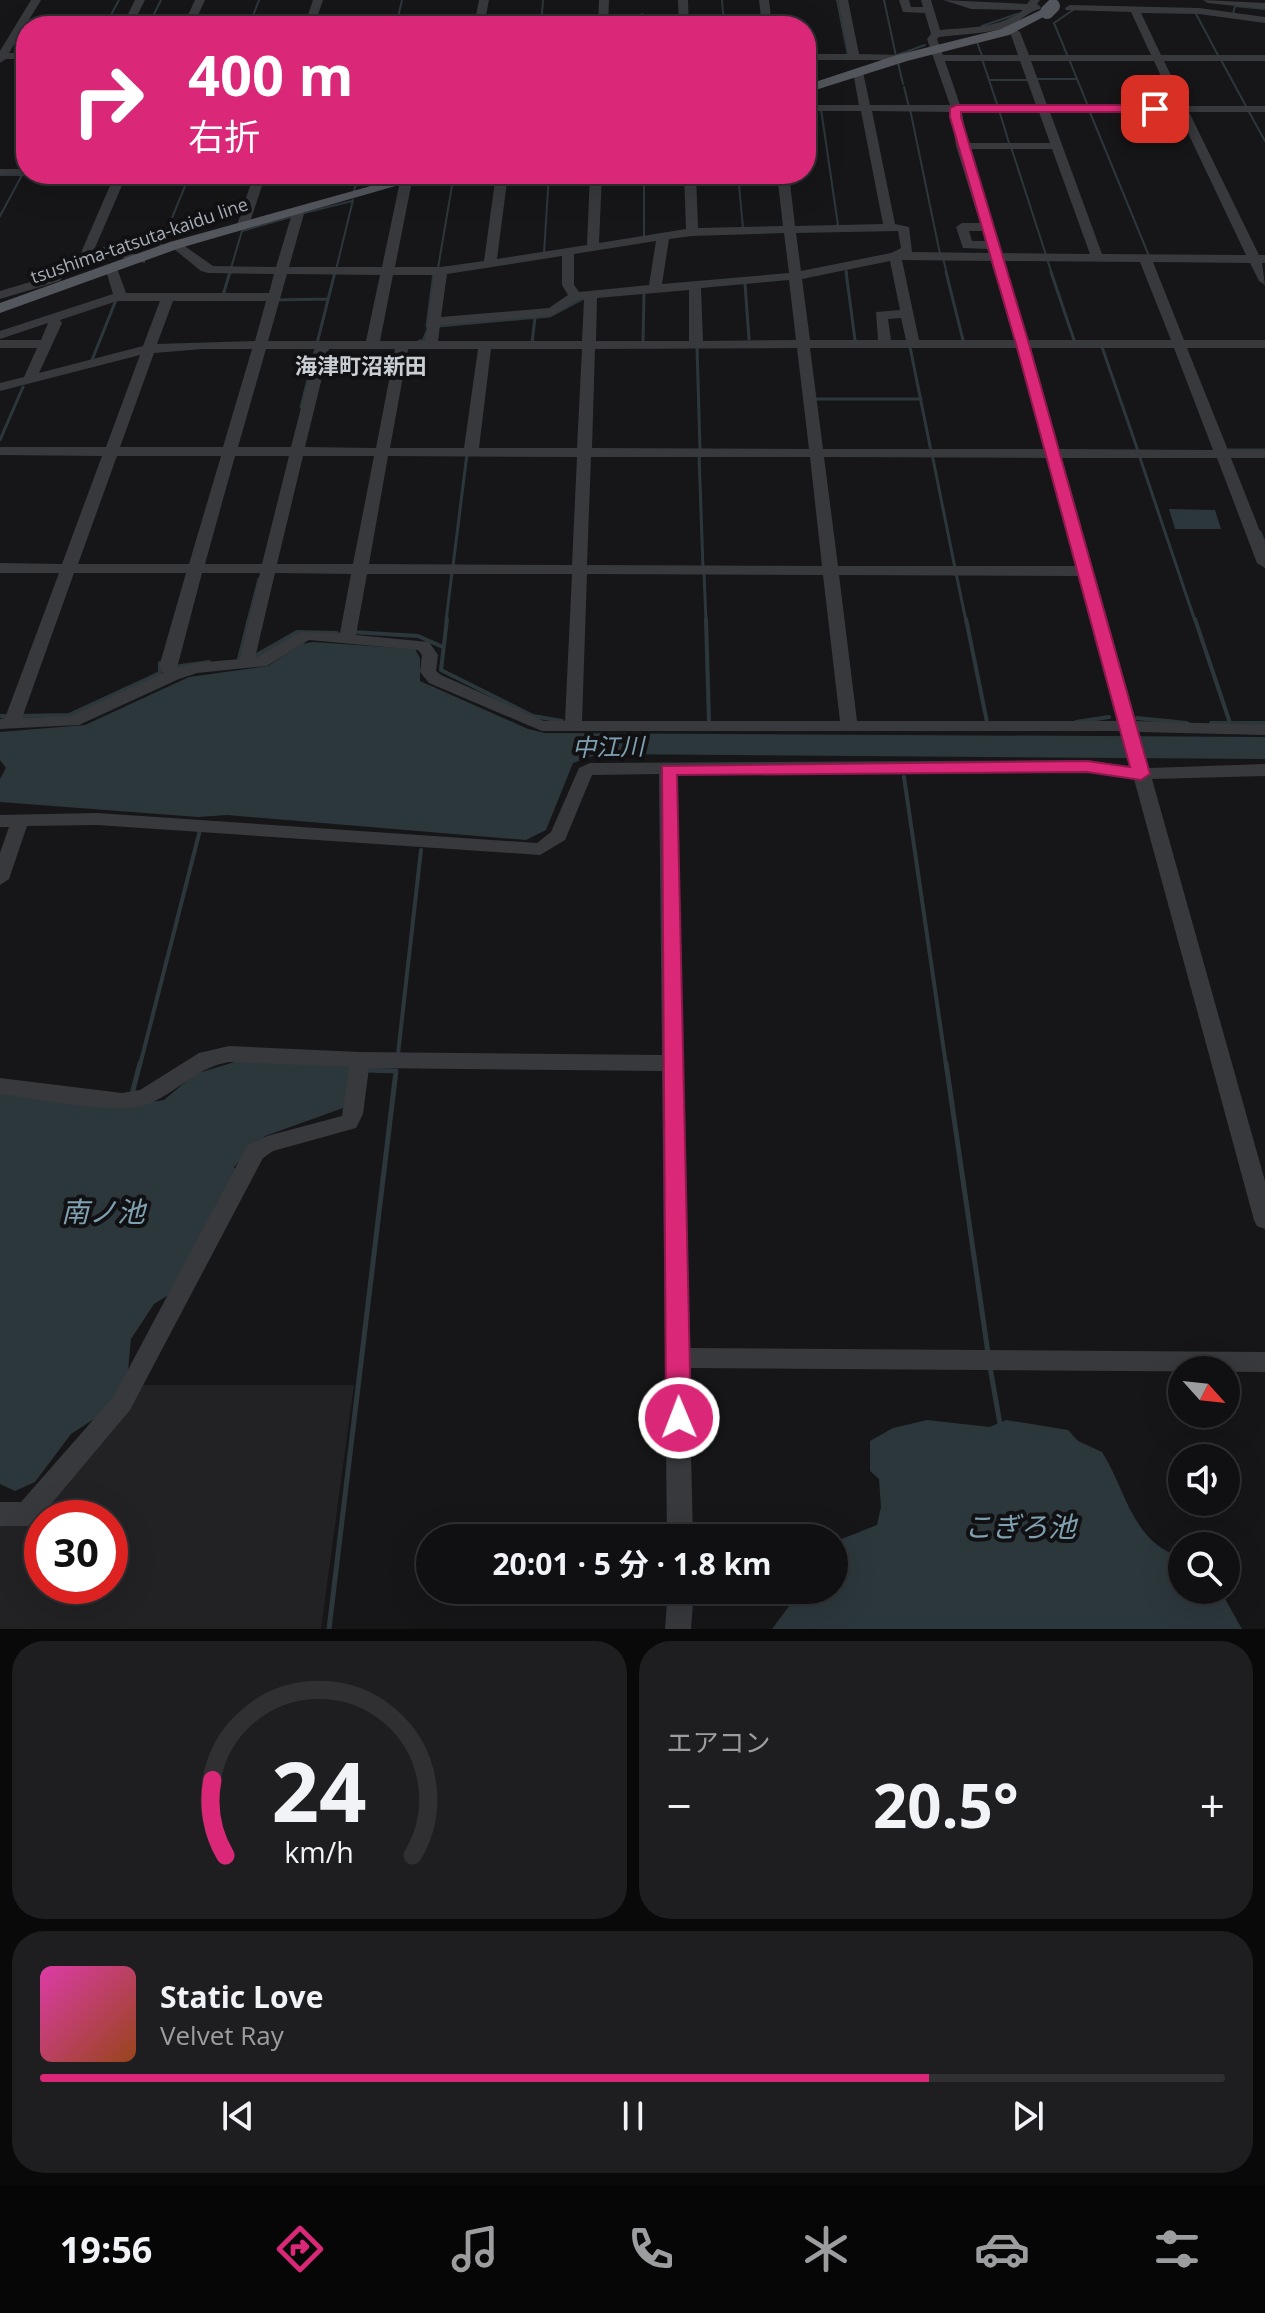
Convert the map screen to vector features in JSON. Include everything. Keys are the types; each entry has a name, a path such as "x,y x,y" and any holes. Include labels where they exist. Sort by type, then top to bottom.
{"main road":[{"path":"816,86 938,47 1005,32 1052,6"},
{"name":"tsushima-tatsuta-kaidu line","path":"0,308 112,271 175,245 395,184"}],"street":[{"path":"843,0 854,57"},
{"path":"904,0 907,10 928,5 956,108 962,146 1023,344 1050,453 1265,1220"},
{"path":"948,0 971,6 1025,3 1070,8 1091,4 1199,11 1264,22"},
{"path":"1070,8 1080,0"},
{"path":"1206,0 1265,6"},
{"path":"938,47 972,33 1008,28 1025,16 1025,3"},
{"path":"1134,9 1260,259 1265,281"},
{"path":"1,58 4,43 16,27"},
{"path":"1008,28 1026,58 1097,257"},
{"path":"938,47 1026,58 1265,58"},
{"path":"816,57 902,58"},
{"path":"858,72 890,227"},
{"path":"816,108 1265,109"},
{"path":"962,146 1057,146"},
{"path":"85,257 117,184"},
{"path":"243,225 257,184"},
{"path":"372,346 405,184"},
{"path":"490,264 501,184"},
{"path":"593,248 596,184"},
{"path":"690,184 692,232"},
{"path":"784,184 849,727"},
{"path":"173,675 167,667 299,210"},
{"path":"175,245 205,268 441,271 692,232 903,227 907,250 895,256"},
{"path":"988,227 962,227 967,245 995,251"},
{"path":"655,289 663,237"},
{"path":"0,295 56,278 50,273 55,267 107,250 141,260"},
{"path":"434,322 552,312 575,296 796,276 895,256 995,251 1097,257 1260,259"},
{"path":"568,252 568,285 575,296"},
{"path":"895,256 913,344"},
{"path":"1145,258 1265,563"},
{"path":"112,271 121,297"},
{"path":"431,346 441,271"},
{"path":"695,285 696,343"},
{"path":"573,726 591,295"},
{"path":"0,335 121,297 272,297"},
{"path":"168,297 69,568 5,724 73,721 173,675 196,668 261,662 306,635 423,646 430,655 428,672 435,679 533,724 1265,730"},
{"path":"885,344 881,315 907,314"},
{"path":"28,382 55,323 53,317"},
{"path":"0,344 46,344"},
{"path":"0,387 149,349 259,345 1265,344"},
{"path":"241,663 319,346"},
{"path":"347,638 402,346"},
{"path":"471,452 485,346"},
{"path":"0,451 1265,454"},
{"path":"0,568 1084,571"},
{"path":"0,821 97,819 540,849 559,836 585,772 590,769 1087,766 1140,770 1265,770"},
{"path":"668,770 680,1524"},
{"path":"0,879 20,822"},
{"path":"0,1086 122,1101 145,1097 206,1058 229,1054 359,1066 673,1063"},
{"path":"0,1514 27,1514 122,1403 255,1152 267,1144 349,1122 353,1114 359,1066"},
{"path":"678,1358 1265,1362"},
{"path":"678,1629 680,1604"}],"shaded area":[{"path":"137,1385 354,1385 321,1629 0,1629 0,1519 24,1519 24,1604 128,1604 128,1500 43,1500"}],"water":[{"path":"1169,509 1215,510 1221,529 1175,529"},
{"name":"中江川","path":"313,642 415,649 420,658 420,681 528,729 545,733 1265,737 1265,759 599,754 573,763 546,830 526,840 227,815 198,817 0,802 0,779 6,768 0,760 0,732 85,725 189,677 268,666 302,644"},
{"name":"南ノ池","path":"238,1061 351,1067 346,1107 265,1136 234,1167 238,1176 178,1289 154,1304 131,1339 127,1382 100,1415 71,1434 35,1482 15,1491 0,1484 0,1093 119,1107 164,1100 195,1074"},
{"name":"こぎろ池","path":"927,1420 990,1427 1006,1420 1068,1430 1078,1441 1102,1452 1141,1528 1168,1551 1168,1604 1228,1604 1242,1629 772,1629 791,1604 848,1604 848,1536 877,1525 881,1507 879,1479 870,1471 870,1441 893,1428"}],"waterway":[{"path":"110,16 119,0"},
{"path":"153,16 161,0"},
{"path":"253,16 259,0"},
{"path":"398,16 402,0"},
{"path":"542,16 543,0"},
{"path":"722,0 723,16"},
{"path":"837,0 848,55"},
{"path":"884,0 896,56"},
{"path":"1233,14 1235,6 1265,9"},
{"path":"1068,57 1054,23 1073,10"},
{"path":"1195,12 1219,57"},
{"path":"982,26 1017,14"},
{"path":"977,42 982,56"},
{"path":"897,55 925,45"},
{"path":"982,59 989,80"},
{"path":"1069,59 1088,106"},
{"path":"1221,60 1247,108"},
{"path":"898,63 903,84"},
{"path":"1036,79 1077,79"},
{"path":"989,80 1030,80"},
{"path":"989,80 998,107"},
{"path":"904,87 909,107"},
{"path":"821,109 838,225 834,227"},
{"path":"910,109 940,254"},
{"path":"999,110 1009,143"},
{"path":"1089,110 1149,256"},
{"path":"1248,110 1265,141"},
{"path":"1011,147 1046,255"},
{"path":"0,175 16,175"},
{"path":"0,216 17,184"},
{"path":"160,247 186,184"},
{"path":"354,191 356,184"},
{"path":"438,268 452,184"},
{"path":"544,253 548,184"},
{"path":"644,184 644,238"},
{"path":"739,184 743,228"},
{"path":"335,274 353,200"},
{"path":"300,214 352,201"},
{"path":"231,268 242,231 294,216"},
{"path":"943,258 947,274"},
{"path":"1047,259 1052,274"},
{"path":"846,269 847,274"},
{"path":"223,295 230,272"},
{"path":"301,407 335,272"},
{"path":"846,272 855,340"},
{"path":"946,272 963,340"},
{"path":"1051,272 1074,340"},
{"path":"427,326 434,273"},
{"path":"745,284 749,339"},
{"path":"643,341 644,293"},
{"path":"438,326 550,316 584,298"},
{"path":"275,300 328,299"},
{"path":"92,360 116,300"},
{"path":"532,343 535,318"},
{"path":"419,341 423,341 429,327"},
{"path":"697,347 700,449"},
{"path":"910,347 920,399"},
{"path":"1102,347 1138,451"},
{"path":"0,440 23,387"},
{"path":"815,399 920,399"},
{"path":"920,399 931,451"},
{"path":"1227,450 1265,450"},
{"path":"453,566 467,454"},
{"path":"699,454 703,568"},
{"path":"932,454 955,568"},
{"path":"1139,455 1195,621"},
{"path":"1260,532 1265,544"},
{"path":"446,621 452,572"},
{"path":"704,572 706,621"},
{"path":"956,573 966,621"},
{"path":"248,621 259,579"},
{"path":"238,663 249,619"},
{"path":"447,619 441,670 533,716 562,721"},
{"path":"706,619 709,722"},
{"path":"966,619 987,722"},
{"path":"1195,619 1230,723"},
{"path":"253,657 297,632 337,633"},
{"path":"352,632 418,636 443,647"},
{"path":"174,667 209,662"},
{"path":"19,716 69,715 160,673 160,663"},
{"path":"0,716 8,716"},
{"path":"1076,722 1109,717"},
{"path":"1137,718 1187,723"},
{"path":"1211,723 1230,723"},
{"path":"1230,723 1265,723"},
{"path":"904,777 946,1065"},
{"path":"140,1065 200,830"},
{"path":"398,1054 421,850"},
{"path":"132,1094 140,1063"},
{"path":"946,1063 988,1353"},
{"path":"329,1629 396,1071 365,1070"},
{"path":"990,1367 1000,1424"}],"district":[{"name":"海津町沼新田","path":"361,365"}],"route":[{"path":"679,1418 668,770 1087,766 1141,774 1050,453 1023,344 955,117 956,108 1155,109"}]}
